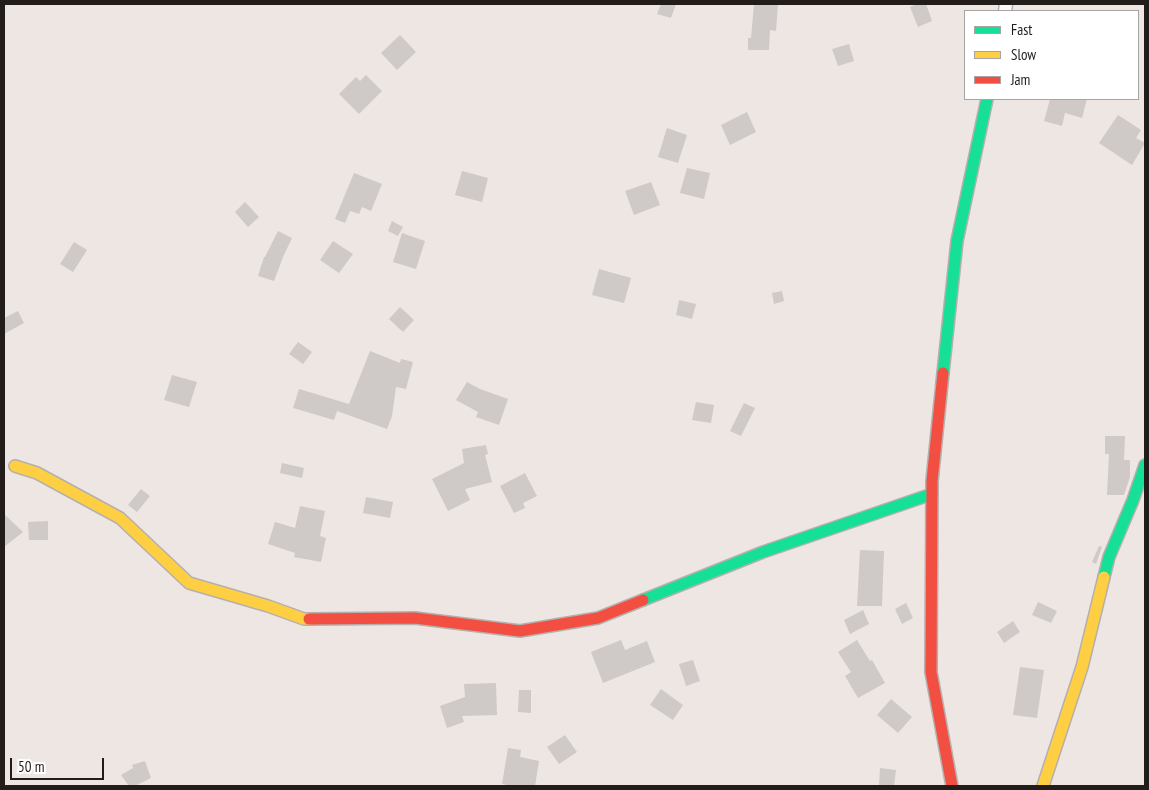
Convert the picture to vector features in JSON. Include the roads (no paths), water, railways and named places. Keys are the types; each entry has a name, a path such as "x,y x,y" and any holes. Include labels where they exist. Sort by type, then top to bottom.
{"street":[{"path":"952,786 931,672 932,481 957,241 987,100"},
{"path":"1043,786 1082,667 1109,556 1133,500 1145,465"},
{"path":"15,466 37,474 120,518 189,583 268,606 304,619 415,618 520,631 598,618 763,552 932,494"}]}
